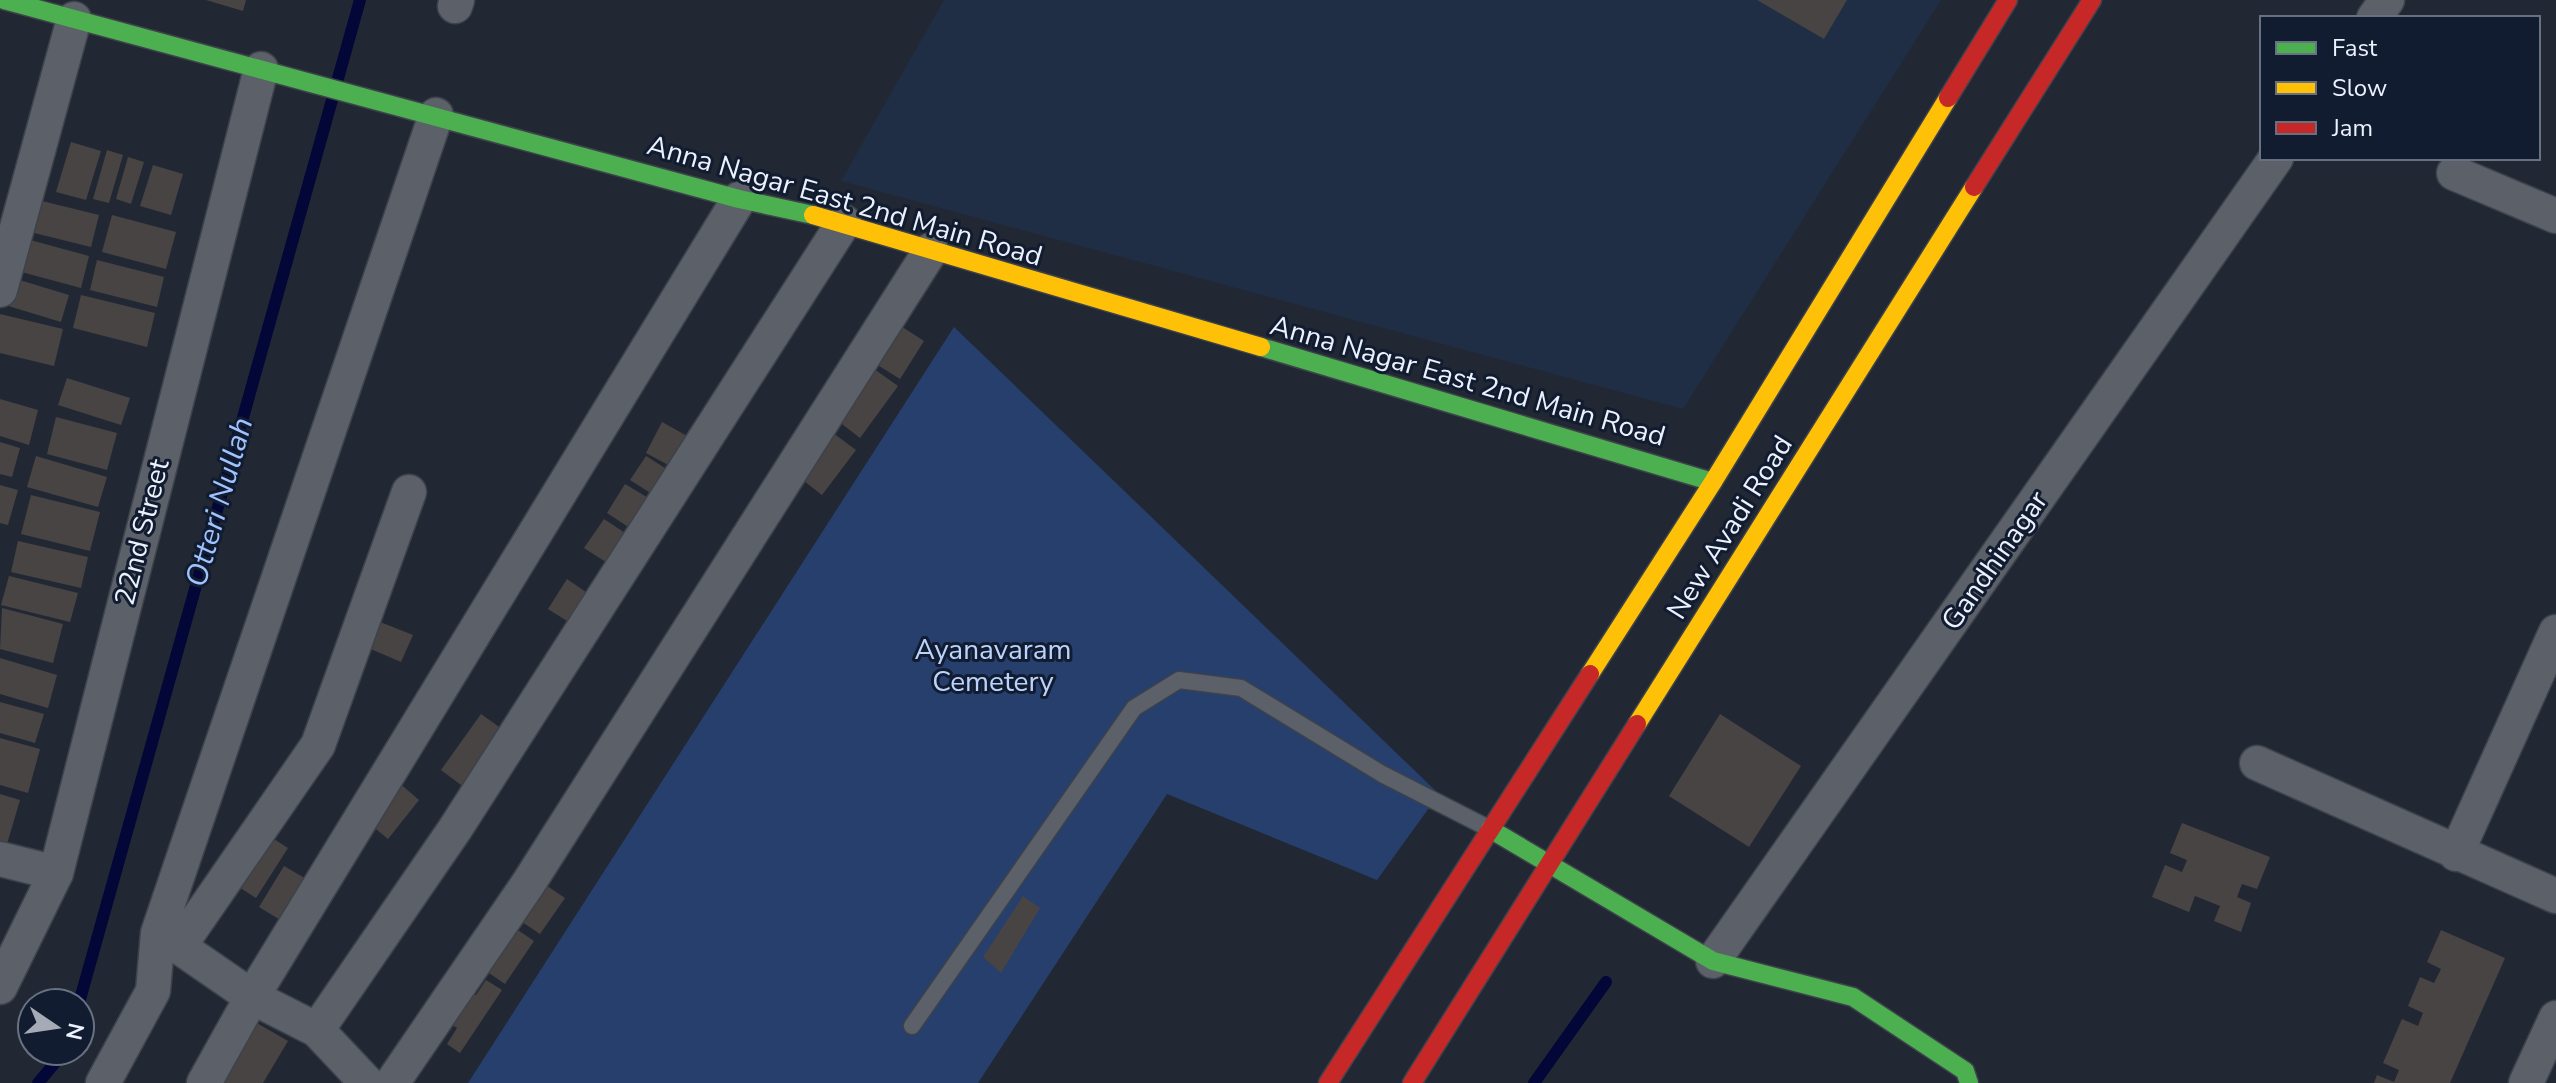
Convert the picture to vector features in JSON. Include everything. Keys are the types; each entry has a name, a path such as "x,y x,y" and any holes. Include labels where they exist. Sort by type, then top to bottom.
{"main road":[{"name":"Anna Nagar East 2nd Main Road","path":"4,0 60,10 261,69 739,199 844,222 1713,482"},
{"name":"New Avadi Road","path":"1328,1083 1713,482 2008,0"},
{"name":"New Avadi Road","path":"1412,1083 2092,0"},
{"path":"1490,829 1552,862 1713,961 1853,997 1965,1071 1969,1083"}],"street":[{"path":"0,290 60,10"},
{"name":"22nd Street","path":"0,987 56,873 261,69"},
{"path":"103,1083 153,991 436,115"},
{"name":"Gandhinagar","path":"1713,961 2275,160"},
{"path":"2454,173 2556,216"},
{"path":"204,1083 252,997 739,199"},
{"path":"317,1030 455,829 844,222"},
{"path":"392,1083 528,884 931,250"},
{"path":"169,939 318,745 409,492"},
{"path":"2456,854 2556,632"},
{"path":"2257,763 2556,896"},
{"path":"0,859 56,873"},
{"path":"169,939 252,997 317,1030 367,1083"},
{"path":"2526,1083 2556,1018"}],"lane":[{"path":"912,1026 1134,708 1179,680 1241,688 1382,774 1490,829"}],"shaded area":[{"path":"944,0 1941,0 1683,409 841,181"}],"green space":[{"name":"Ayanavaram Cemetery","path":"954,327 1439,794 1377,880 1167,794 978,1083 468,1083"}],"building":[{"path":"206,0 246,0 243,11"},
{"path":"1757,0 1847,0 1824,39"},
{"path":"71,142 101,151 86,200 56,192"},
{"path":"107,150 123,155 109,203 93,199"},
{"path":"128,157 144,162 131,204 116,199"},
{"path":"153,165 183,174 171,215 140,206"},
{"path":"34,199 99,215 91,247 26,231"},
{"path":"112,215 176,232 166,269 102,252"},
{"path":"23,238 89,256 81,288 14,270"},
{"path":"97,260 164,277 157,307 90,290"},
{"path":"13,278 69,295 61,322 5,305"},
{"path":"81,295 155,313 147,347 73,328"},
{"path":"0,314 63,329 54,366 0,353"},
{"path":"893,321 924,341 900,379 868,359"},
{"path":"870,366 898,386 860,438 833,417"},
{"path":"67,378 130,398 121,425 58,405"},
{"path":"0,399 38,410 29,445 0,436"},
{"path":"56,417 117,433 107,470 47,454"},
{"path":"662,422 689,437 672,467 646,453"},
{"path":"829,430 856,450 822,495 795,474"},
{"path":"0,442 20,448 12,477 0,474"},
{"path":"36,456 107,477 98,507 27,487"},
{"path":"646,456 668,470 652,494 630,480"},
{"path":"625,484 655,502 636,532 607,513"},
{"path":"0,485 18,490 8,525 0,523"},
{"path":"31,495 100,512 90,551 21,534"},
{"path":"604,519 631,537 612,566 584,548"},
{"path":"18,541 88,557 81,588 11,572"},
{"path":"9,576 78,593 70,622 1,605"},
{"path":"567,579 593,597 575,626 548,609"},
{"path":"2,608 63,624 53,663 0,649"},
{"path":"370,618 413,635 401,662 359,644"},
{"path":"0,658 57,675 48,708 0,694"},
{"path":"0,702 44,714 35,743 0,733"},
{"path":"481,714 509,734 469,791 441,770"},
{"path":"1720,714 1801,766 1749,847 1669,796"},
{"path":"0,738 40,749 28,793 0,785"},
{"path":"398,782 419,800 388,839 366,821"},
{"path":"0,794 20,800 7,844 0,842"},
{"path":"2182,823 2270,857 2257,889 2242,884 2237,897 2251,903 2241,932 2214,921 2220,906 2195,896 2189,912 2152,897 2165,865 2182,872 2187,860 2170,853"},
{"path":"263,832 288,848 256,898 231,882"},
{"path":"284,866 308,880 282,921 259,907"},
{"path":"537,879 565,898 540,934 513,916"},
{"path":"1023,896 1040,908 1001,973 983,957"},
{"path":"509,924 534,941 505,984 480,967"},
{"path":"2441,930 2505,958 2450,1083 2374,1083 2377,1075 2394,1082 2399,1070 2383,1063 2402,1019 2418,1026 2423,1013 2408,1006 2420,977 2434,983 2441,969 2427,962"},
{"path":"486,980 502,990 460,1053 447,1044 457,1028 445,1020 467,988 476,995"},
{"path":"255,1022 288,1041 263,1083 219,1083"}],"waterway":[{"name":"Otteri Nullah","path":"83,987 360,0"},
{"path":"1534,1083 1606,982"},
{"name":"Otteri Nullah","path":"38,1083 52,1067"}],"traffic: fast":[{"path":"4,0 739,199 813,215"},
{"path":"1261,347 1713,482"},
{"path":"1490,829 1713,961 1853,997 1965,1071 1969,1083"}],"traffic: slow":[{"path":"1590,674 1713,482 1948,98"},
{"path":"1637,724 1974,187"},
{"path":"813,215 1261,347"}],"traffic: jam":[{"path":"1948,98 2008,0"},
{"path":"1974,187 2092,0"},
{"path":"1328,1083 1590,674"},
{"path":"1412,1083 1637,724"}]}
